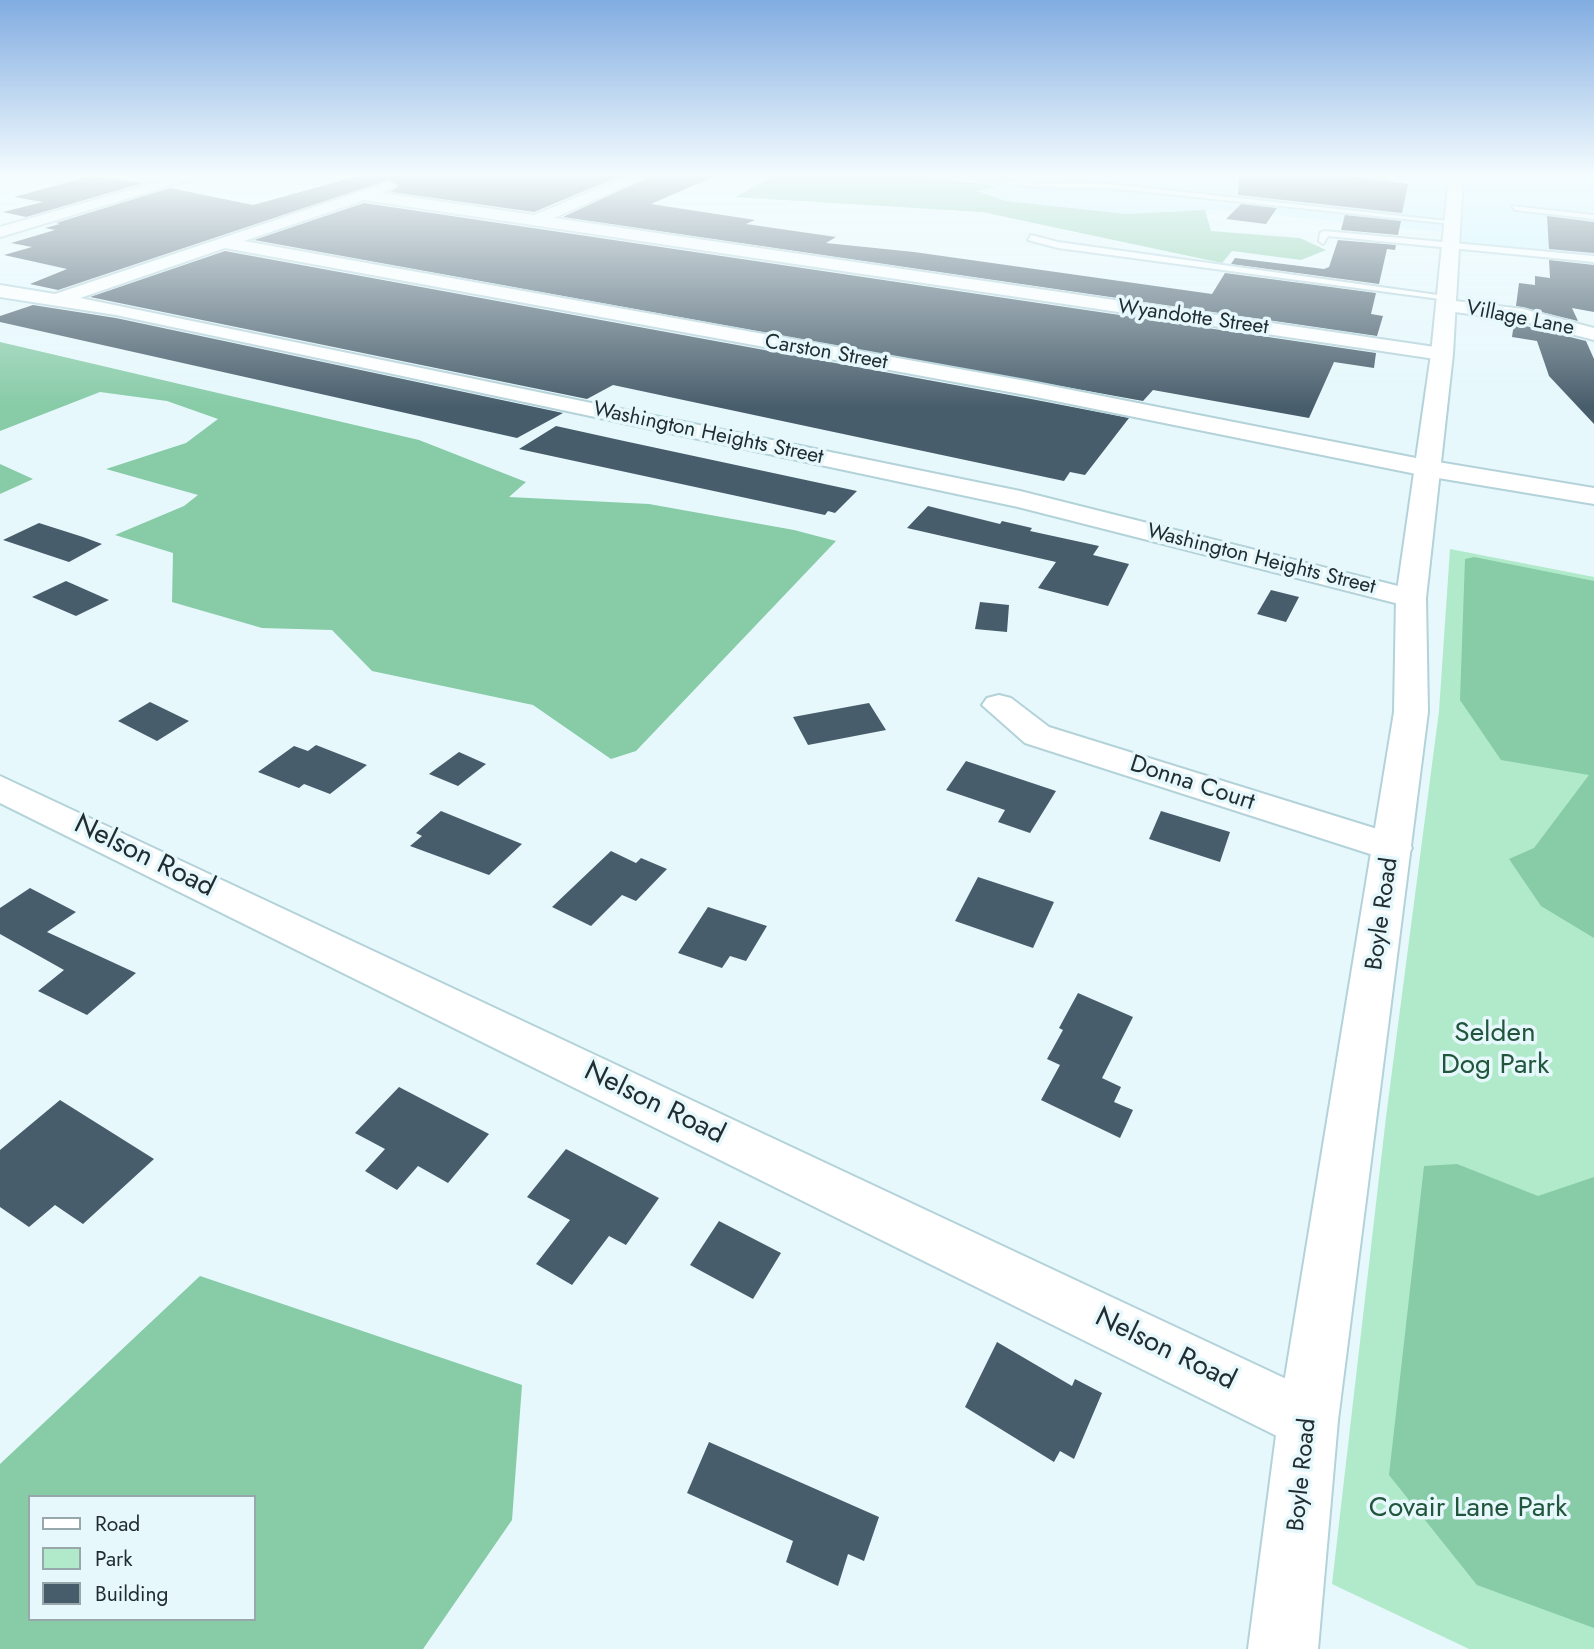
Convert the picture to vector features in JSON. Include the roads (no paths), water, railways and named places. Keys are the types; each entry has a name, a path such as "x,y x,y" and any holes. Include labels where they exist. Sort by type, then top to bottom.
{"street":[{"path":"50,302 196,253"},
{"name":"Carston Street","path":"279,253 1026,388 1426,468 1594,496"},
{"name":"Wyandotte Street","path":"760,253 1442,354"},
{"name":"Boyle Road","path":"1283,1649 1308,1420 1411,712 1411,598 1442,354 1449,253"},
{"name":"Washington Heights Street","path":"0,291 50,302 116,309 1020,499 1411,598"},
{"name":"Village Lane","path":"1447,302 1523,316 1594,334"},
{"name":"Donna Court","path":"999,705 1037,735 1392,848"},
{"name":"Nelson Road","path":"0,788 1308,1420"}],"lane":[{"path":"1112,253 1447,302"},
{"path":"1530,253 1594,260"}],"park label":[{"name":"Selden Dog Park","path":"1495,1050"},
{"name":"Covair Lane Park","path":"1468,1509"}]}
